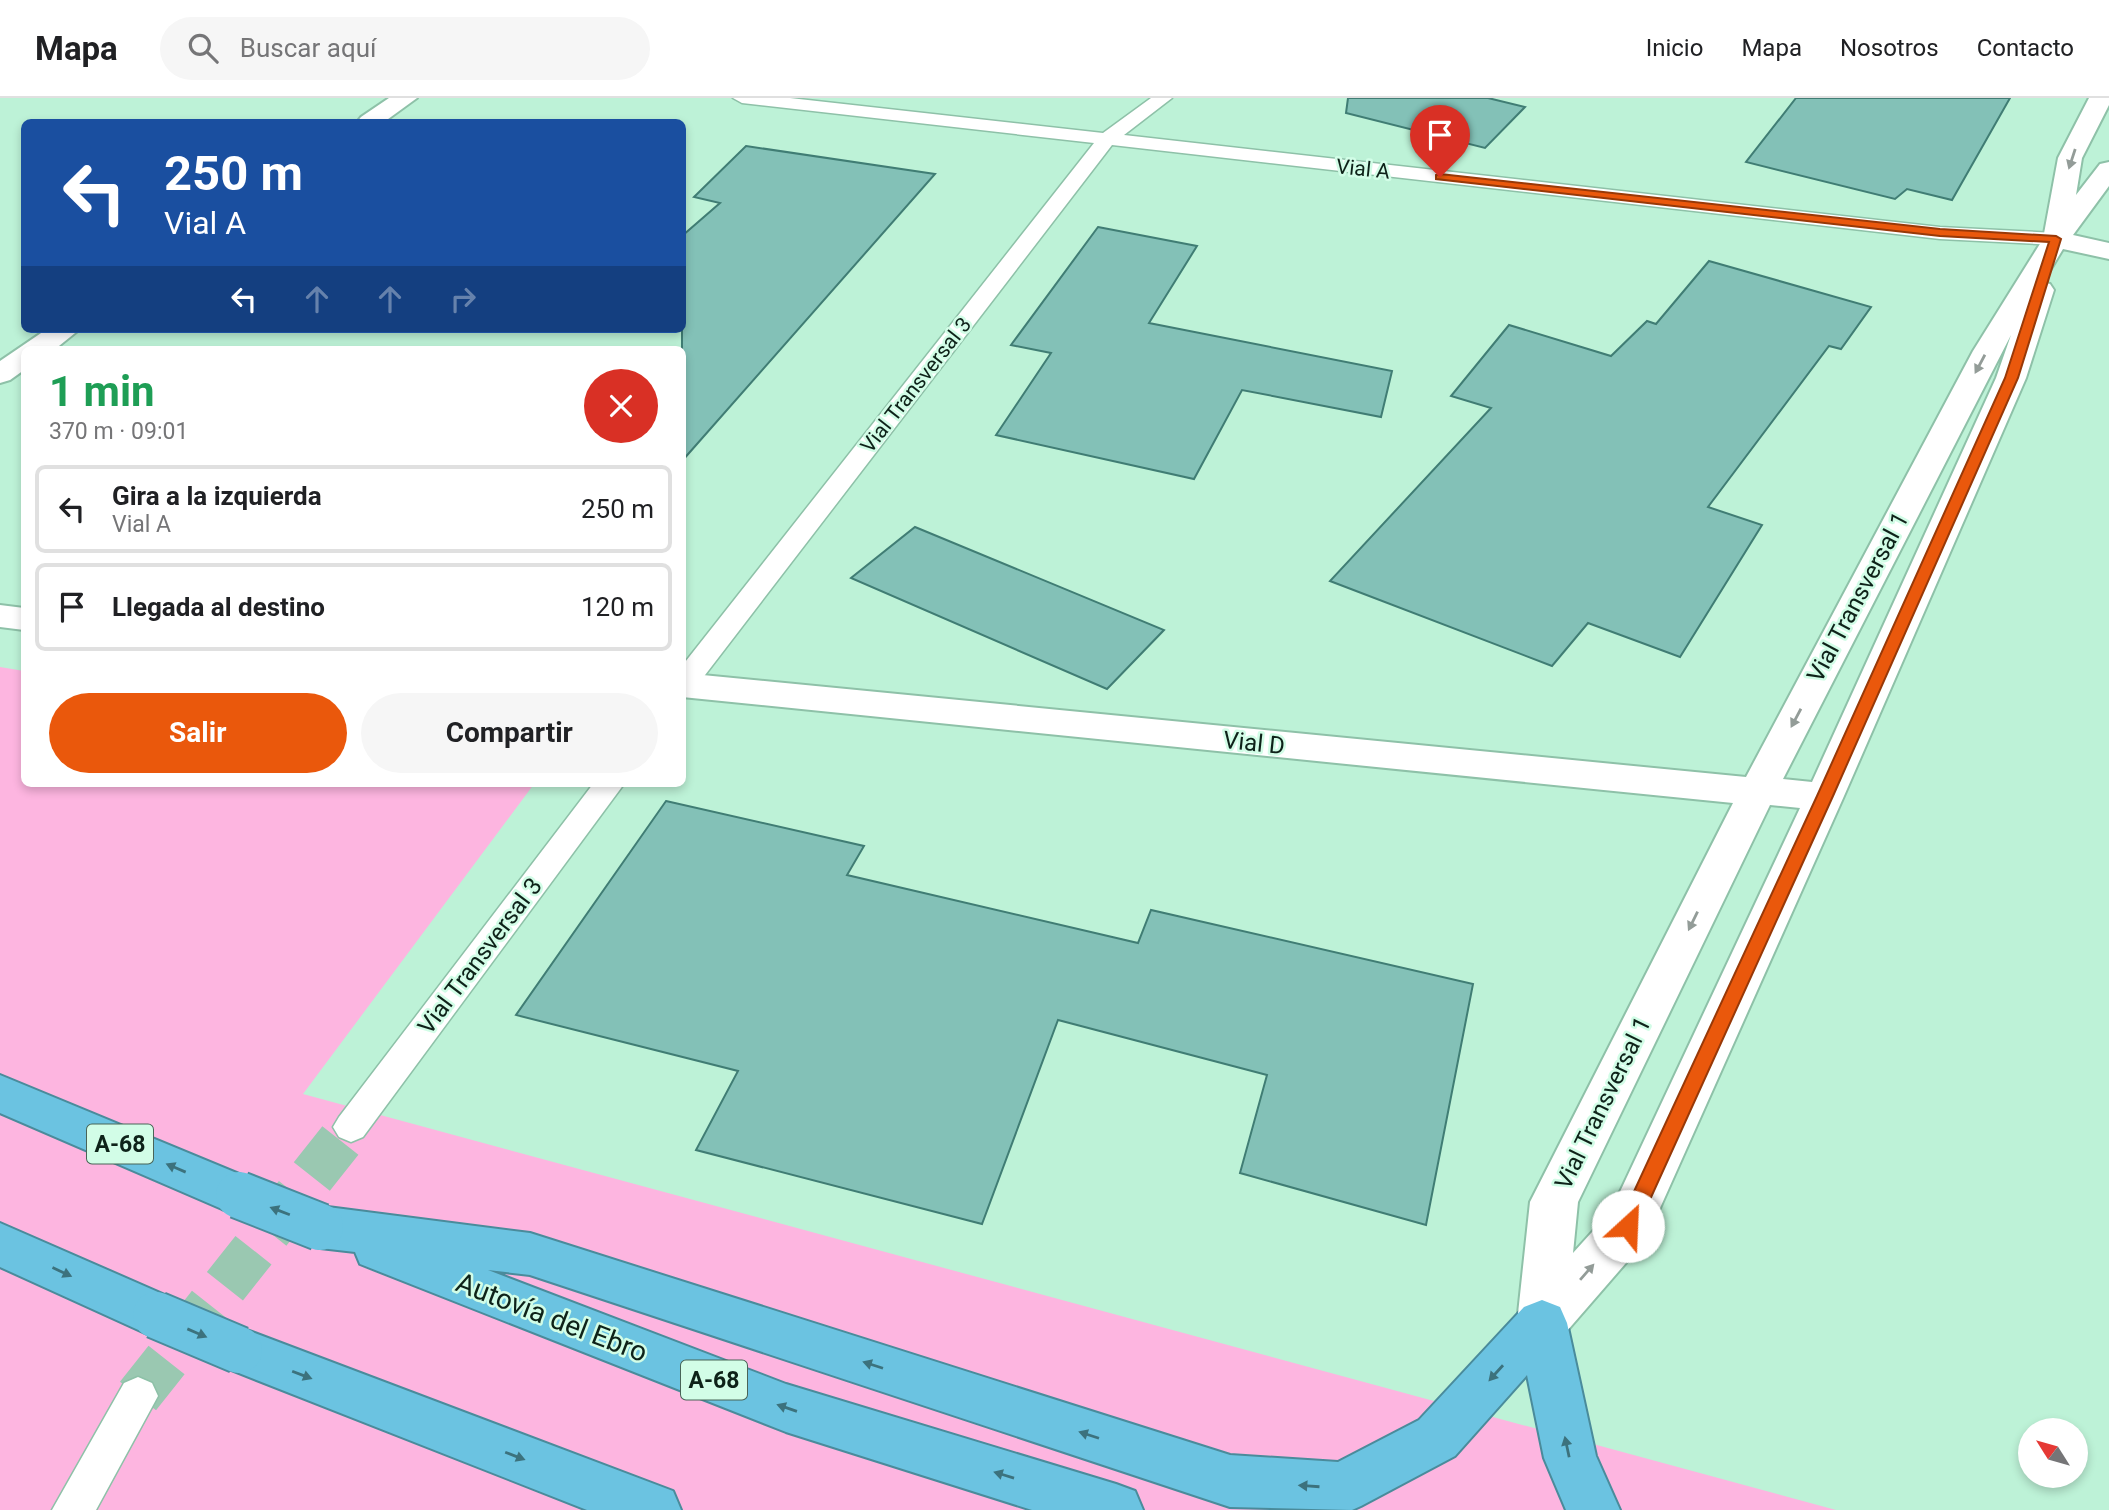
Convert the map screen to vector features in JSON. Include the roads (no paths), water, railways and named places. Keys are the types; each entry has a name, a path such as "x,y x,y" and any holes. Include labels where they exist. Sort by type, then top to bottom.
{"highway":[{"name":"Autovía del Ebro","path":"0,1093 239,1195 786,1408 1116,1510"},
{"path":"320,1227 530,1254 1230,1481 1342,1488 1437,1438 1542,1323"},
{"path":"0,1244 239,1350 654,1510"},
{"path":"1542,1323 1570,1458 1593,1510"}],"street":[{"path":"374,119 405,98"},
{"name":"Vial Transversal 1","path":"1542,1323 1628,1226 1825,796 2011,378 2056,239 2070,158 2101,98"},
{"name":"Vial Transversal 1","path":"1542,1323 1554,1202 1757,792 1987,351 2056,239 2109,169"},
{"name":"Vial A","path":"2056,239 2109,251"},
{"path":"41,346 60,333"},
{"path":"0,374 21,359"},
{"path":"0,616 21,619"},
{"name":"Vial D","path":"686,685 1757,792 1825,796"}],"lane":[{"name":"Vial A","path":"742,98 1926,231 2056,239"},
{"name":"Vial Transversal 3","path":"686,681 1106,140 1163,98"},
{"name":"Vial Transversal 3","path":"351,1128 607,787"},
{"path":"73,1510 138,1396"}],"tunnel":[{"path":"138,1396 351,1127"}]}
